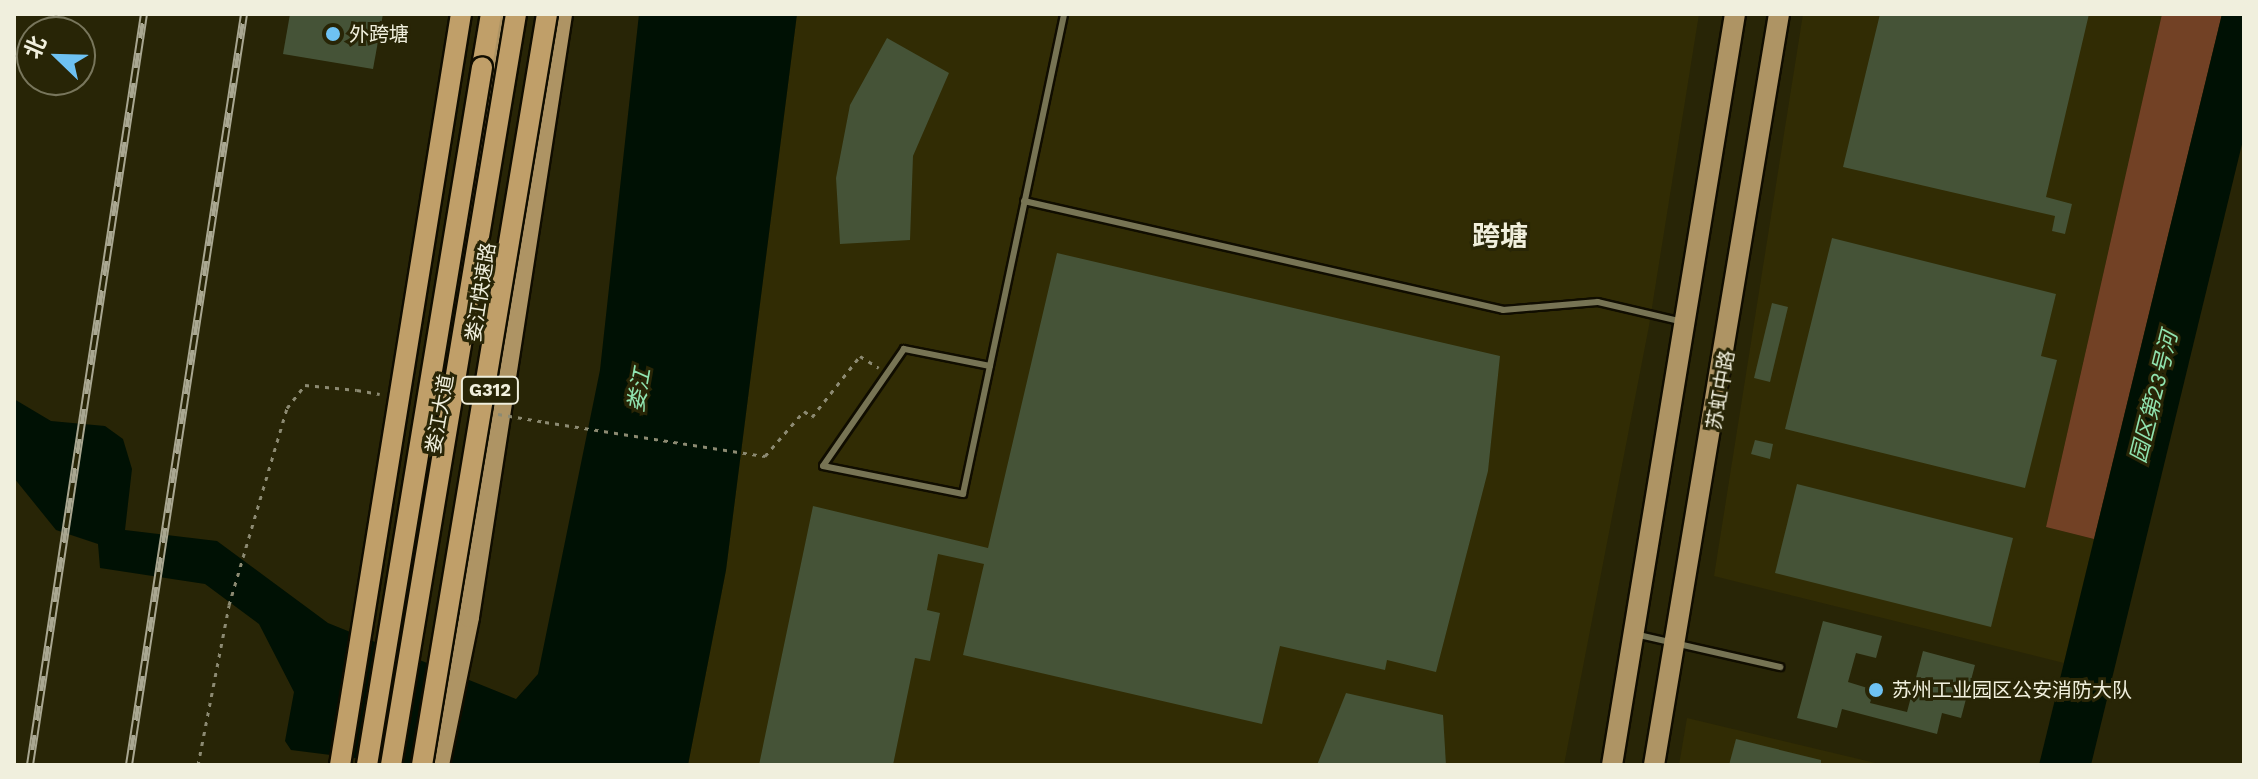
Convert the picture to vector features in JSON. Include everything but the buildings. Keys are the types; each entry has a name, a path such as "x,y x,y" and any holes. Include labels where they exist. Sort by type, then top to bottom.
{"highway":[{"path":"340,765 461,14"},
{"path":"367,765 491,14"},
{"name":"娄江快速路","path":"391,765 516,14"},
{"name":"娄江快速路","path":"422,765 547,14"}],"main road":[{"name":"娄江大道","path":"375,765 400,643 501,14"},
{"name":"G312","path":"439,765 460,664 562,14"},
{"path":"1612,765 1638,634 1735,14"},
{"name":"苏虹中路","path":"1654,765 1677,644 1779,14"}],"lane":[{"path":"990,366 904,349 823,466 963,494 990,366 1024,201 1064,14"},
{"path":"1024,201 1503,310 1598,302 1687,323"},
{"path":"1638,634 1780,667"}],"path":[{"path":"545,422 765,456 804,411 812,417 860,356 887,373"},
{"path":"198,765 225,623 246,543 294,396 321,382 357,390"}],"shaded area":[{"path":"797,14 1699,14 1649,326 1564,765 688,765 726,570"},
{"path":"1803,14 2162,14 2046,527 2094,539 2064,663 1714,576"},
{"path":"2162,14 2222,14 2094,539 2046,527"},
{"path":"1687,718 1884,765 1679,765"}],"water":[{"name":"娄江","path":"639,14 797,14 726,570 688,765 410,765 291,750 285,741 294,692 259,624 205,584 100,568 98,544 56,530 14,478 14,399 51,421 105,426 123,439 132,469 125,530 217,541 328,623 516,699 538,674 600,370"},
{"name":"园区第23号河","path":"2222,14 2244,14 2244,136 2091,765 2039,765"}],"railway":[{"path":"30,765 144,14"},
{"path":"129,765 244,14"}],"place":[{"name":"外跨塘","path":"333,34"},
{"name":"苏州工业园区公安消防大队","path":"1876,690"}],"district":[{"name":"跨塘","path":"1500,237"}]}
